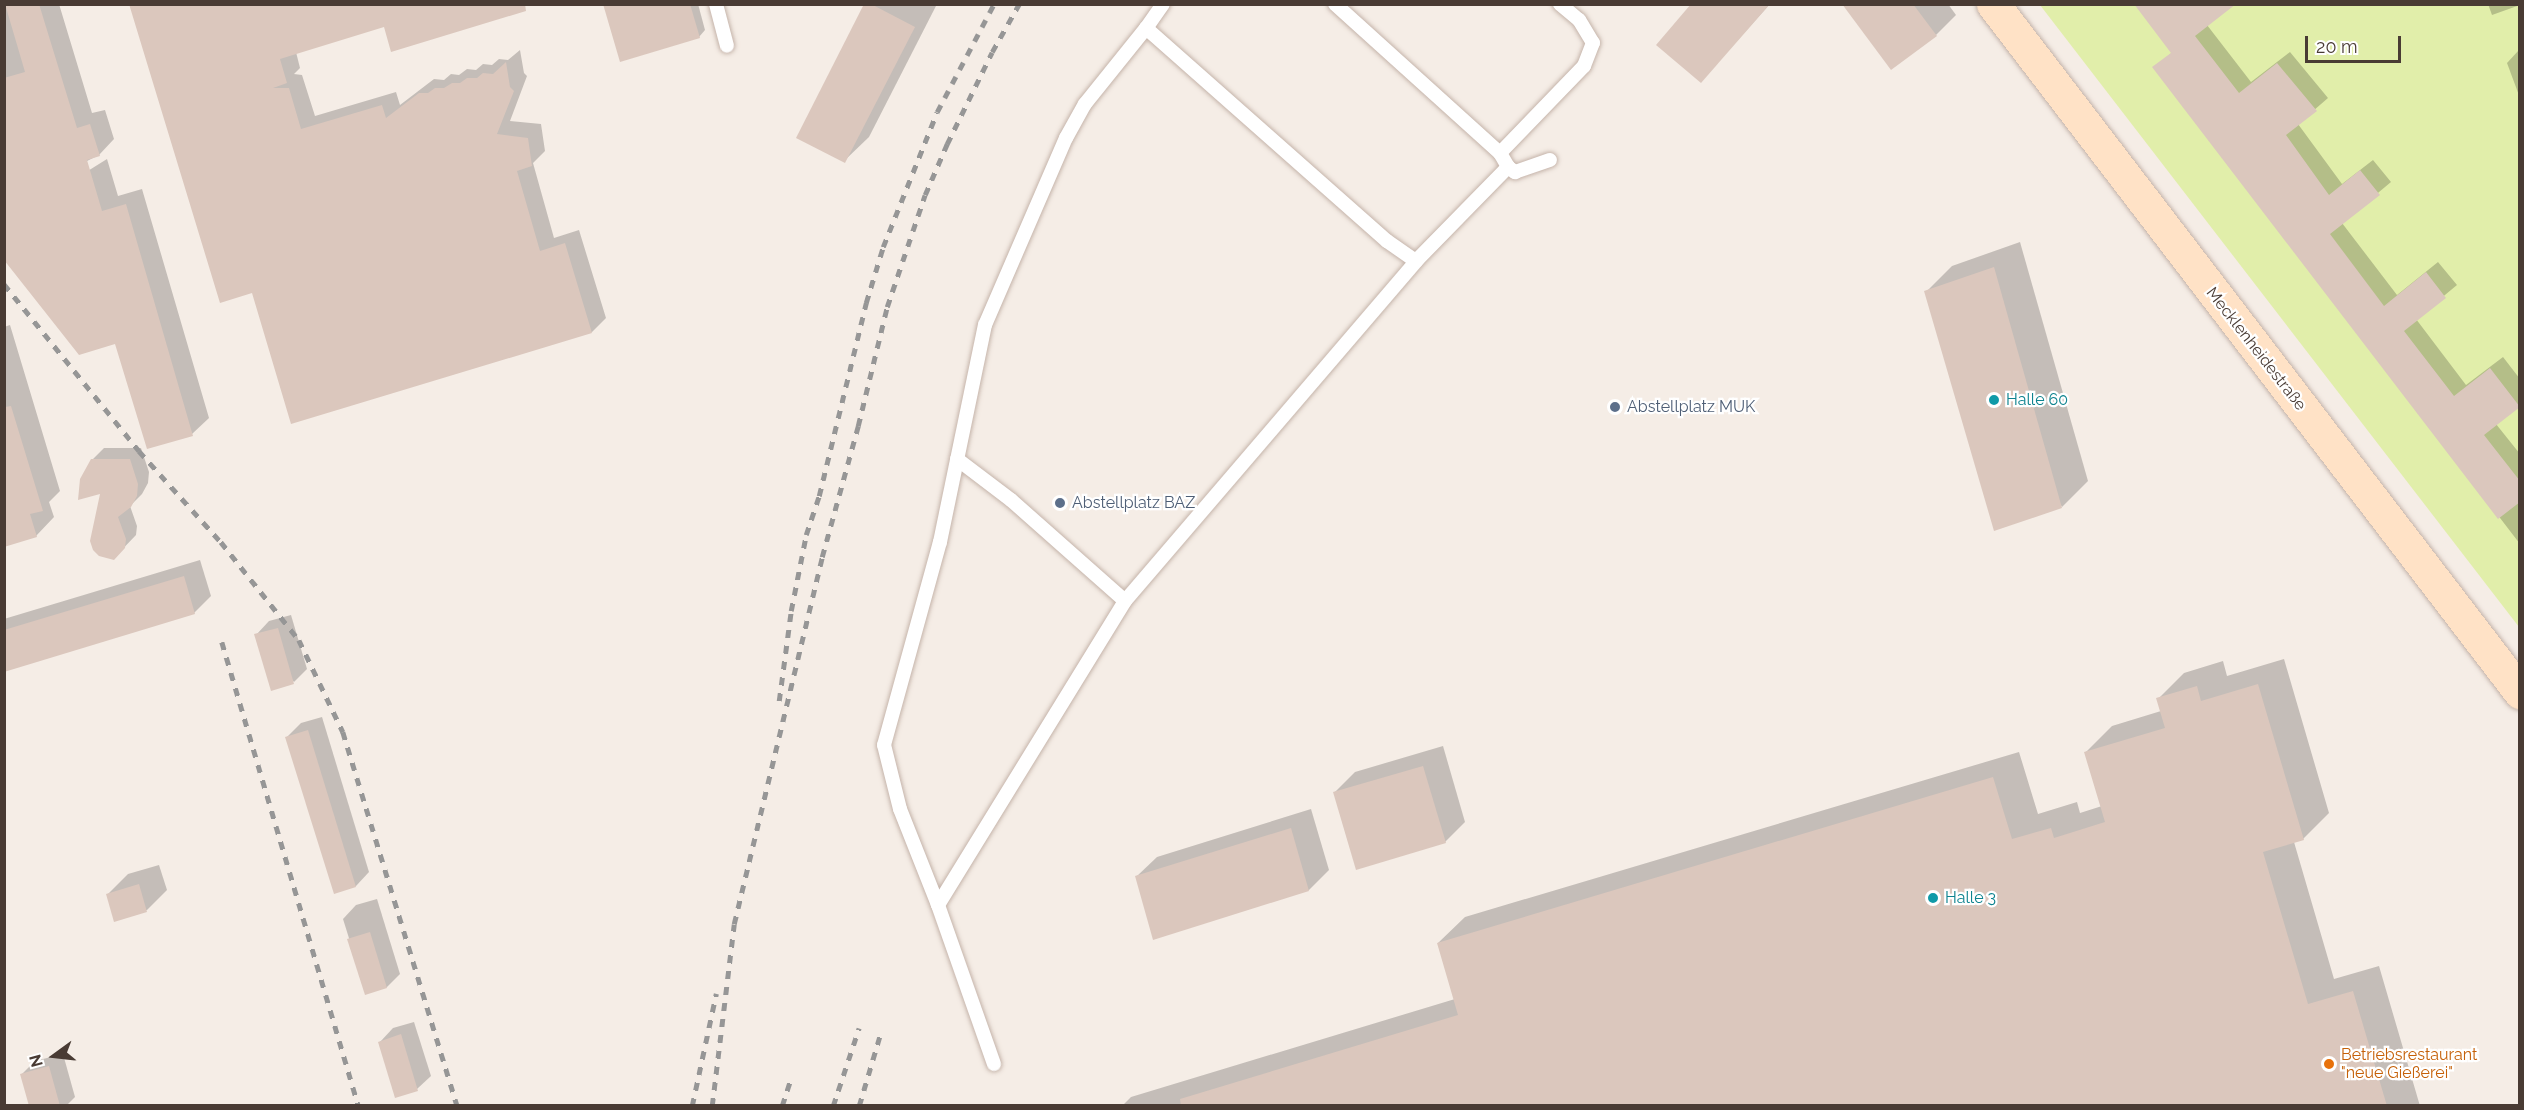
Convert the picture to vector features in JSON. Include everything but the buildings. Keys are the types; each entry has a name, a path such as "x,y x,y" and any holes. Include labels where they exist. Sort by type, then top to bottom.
{"main road":[{"name":"Mecklenheidestraße","path":"1993,4 2520,692"}],"lane":[{"path":"716,4 727,46"},
{"path":"994,1064 938,905 900,810 884,745 940,542 985,325 1066,138 1085,104 1163,4"},
{"path":"1335,4 1500,153 1508,167 1515,171 1550,160"},
{"path":"1500,153 1584,66 1593,44 1579,20 1560,4"},
{"path":"1146,28 1388,241 1416,261"},
{"path":"938,905 1125,601 1416,261 1508,167"},
{"path":"957,459 1011,500 1125,601"}],"green space":[{"path":"2040,5 2519,5 2519,627"}],"railway":[{"path":"779,701 791,611 806,535 819,496 866,303 883,247 937,112 994,4"},
{"path":"712,1106 734,924 822,557 858,426 887,307 925,195 947,144 992,52 1019,4"},
{"path":"4,284 139,451 221,542 299,640 343,732 457,1106"},
{"path":"222,642 359,1106"},
{"path":"692,1106 716,994"},
{"path":"833,1106 859,1028"},
{"path":"859,1106 880,1035"},
{"path":"782,1106 790,1081"}],"place":[{"name":"Halle 60","path":"1994,400"},
{"name":"Abstellplatz MUK","path":"1615,407"},
{"name":"Abstellplatz BAZ","path":"1060,503"},
{"name":"Halle 3","path":"1933,898"},
{"name":"Betriebsrestaurant \"neue Gießerei\"","path":"2329,1064"}]}
